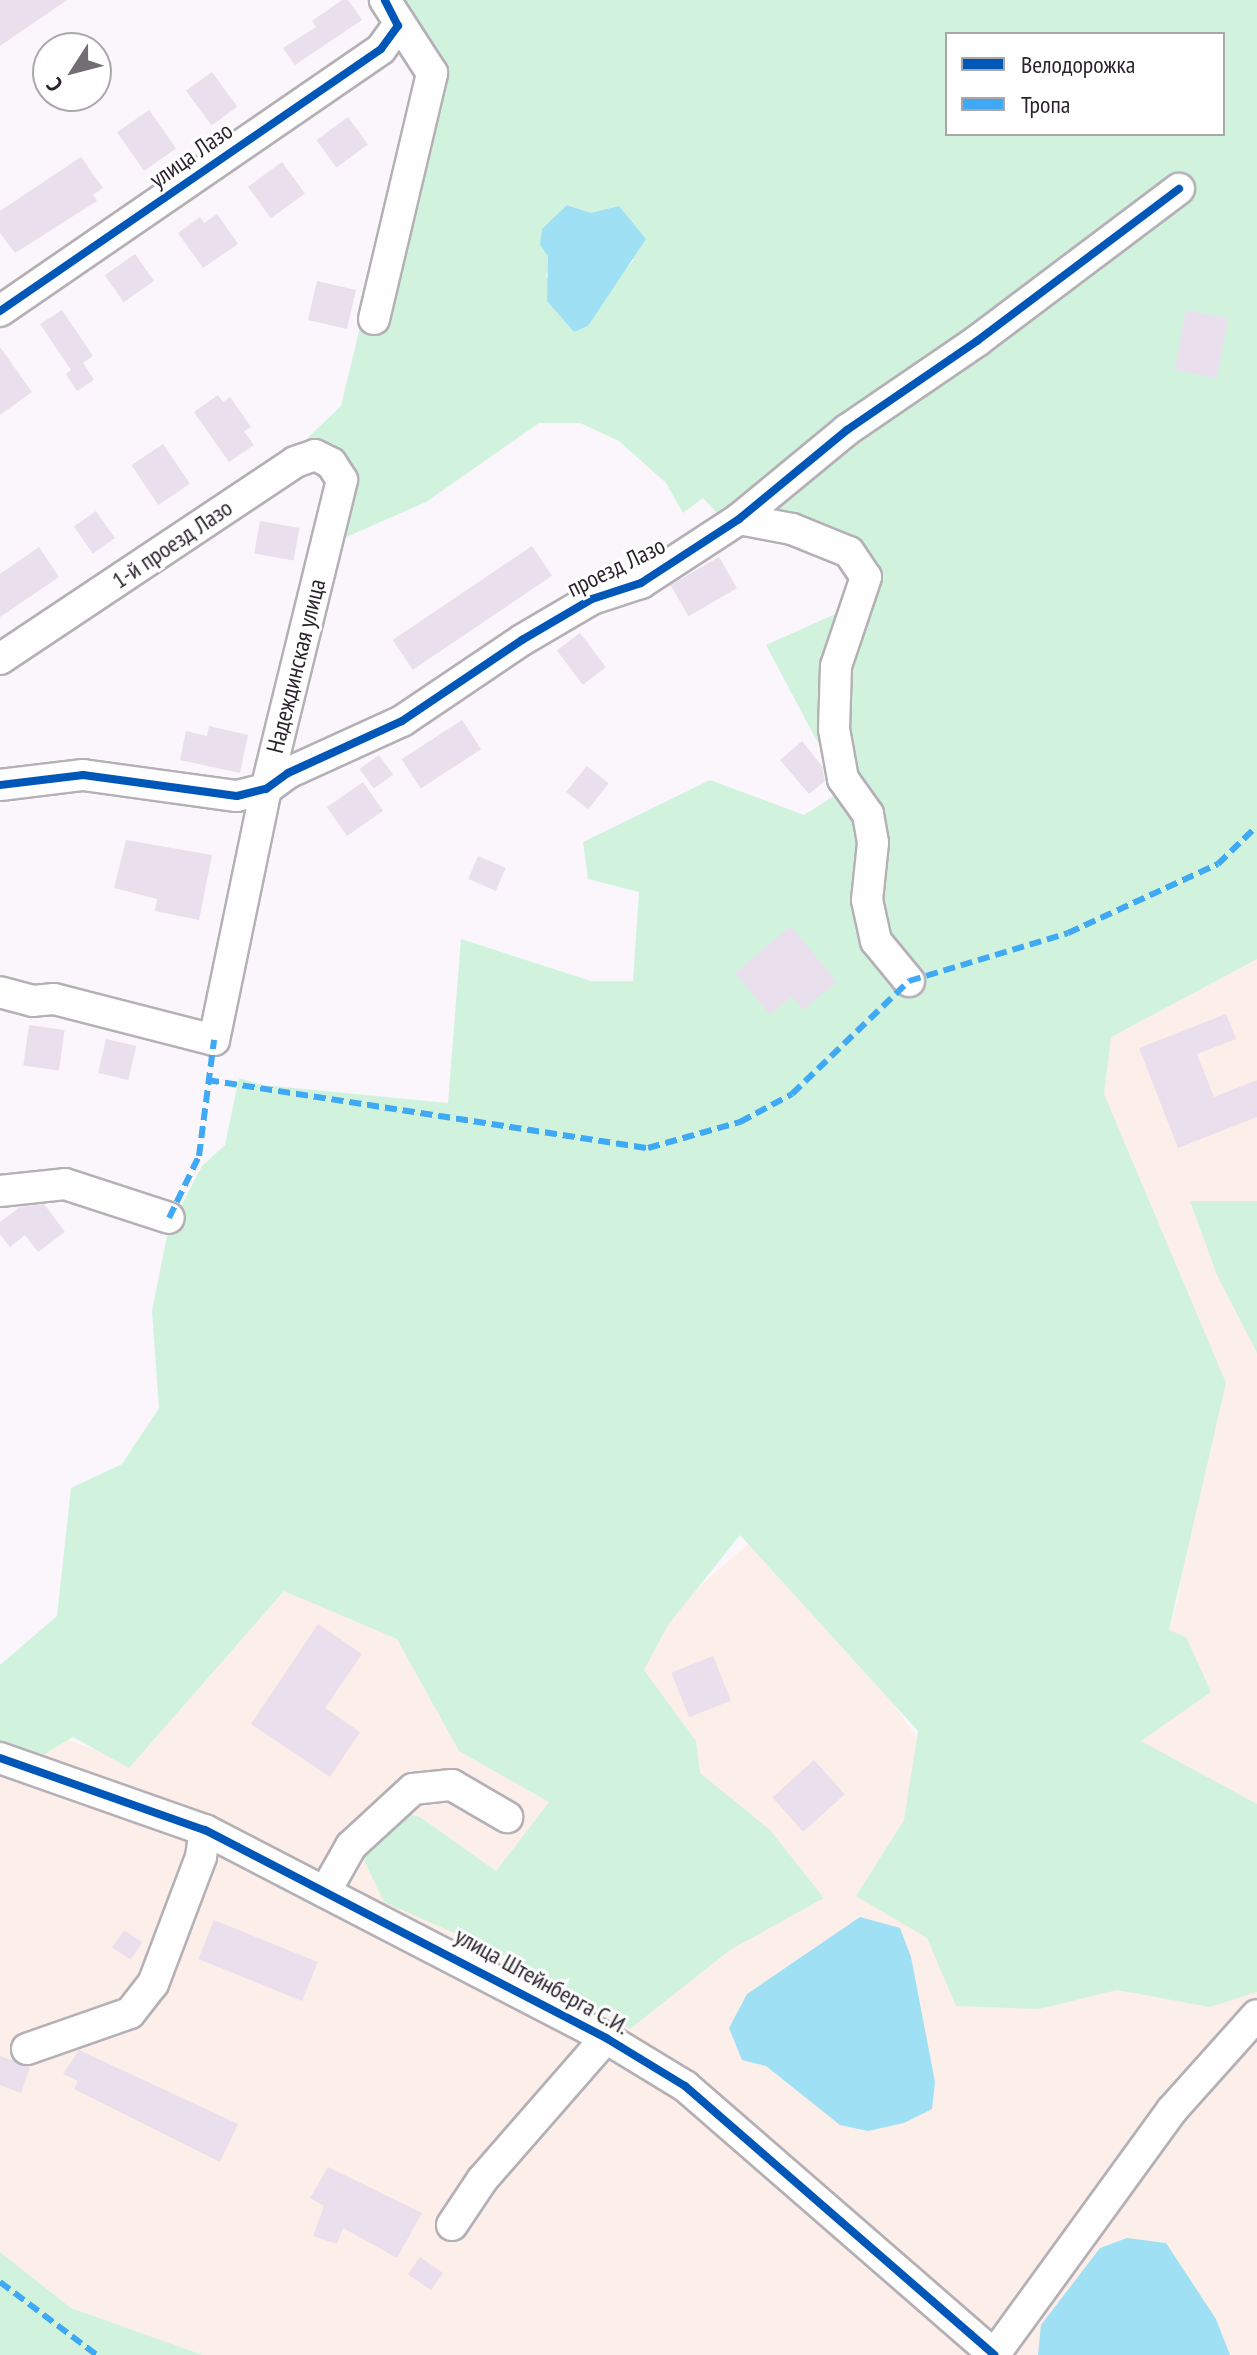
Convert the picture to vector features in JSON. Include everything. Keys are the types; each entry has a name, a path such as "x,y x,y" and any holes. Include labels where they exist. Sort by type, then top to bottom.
{"street":[{"name":"улица Лазо","path":"0,311 381,49 392,13"},
{"path":"374,319 432,73 412,38 392,13"},
{"name":"проезд Лазо","path":"0,785 83,775 237,796 266,789 288,773 402,721 522,640 592,599 641,583 739,519 847,430 977,341 1137,216 1179,189"},
{"name":"1-й проезд Лазо","path":"0,659 295,462 315,455 331,463 342,480"},
{"name":"Надеждинская улица","path":"0,992 33,1001 54,999 214,1040 266,789 342,480"},
{"path":"739,519 792,529 849,552 866,577 836,666 834,729 843,779 868,814 873,843 867,900 876,941 909,981"},
{"path":"0,1191 65,1184 169,1218"},
{"name":"улица Штейнберга С.И.","path":"0,1758 205,1830 606,2038 685,2086 994,2355"},
{"path":"325,1892 351,1846 413,1789 452,1785 507,1817"},
{"path":"27,2049 130,2013 153,1984 201,1857 205,1830"},
{"path":"994,2355 1172,2110 1257,2015"},
{"path":"452,2225 482,2180 606,2038"}],"shaded area":[{"path":"1257,945 1257,2355 203,2355 71,2308 0,2252 0,1748 60,1737 113,1756 300,1577 596,1678 749,1543 864,1661 932,1760 1102,1858 1179,1595 1213,1357 1067,1071 1082,998"}],"green space":[{"path":"395,0 1257,0 1257,959 1111,1037 1104,1094 1226,1383 1169,1630 1186,1637 1211,1692 1141,1741 1257,1804 1257,1992 1210,2007 1117,1990 1039,2009 956,2006 927,1938 856,1896 904,1820 918,1731 740,1535 668,1625 644,1670 696,1741 700,1773 770,1830 824,1898 730,1950 630,2029 520,1962 384,1902 362,1856 398,1812 420,1817 496,1871 549,1802 459,1751 397,1639 284,1591 129,1768 73,1737 33,1761 0,1750 0,1665 57,1616 71,1488 122,1464 159,1408 152,1311 168,1231 202,1166 225,1145 239,1078 263,1085 448,1103 461,939 591,981 633,981 639,892 588,879 583,842 710,780 804,815 843,790 766,645 851,607 857,575 845,559 734,512 717,513 703,498 683,513 666,483 619,441 580,423 539,423 426,502 344,538 347,475 296,449 341,406 422,69","holes":["567,205 591,213 634,260 610,286 588,326 574,332 546,276"]},
{"path":"1190,1201 1257,1201 1257,1353 1217,1275"},
{"path":"0,2252 71,2308 203,2355 0,2355"}],"water":[{"path":"567,205 591,213 619,206 646,239 588,326 574,332 547,301 548,256 540,245 542,229"},
{"path":"860,1917 900,1928 911,1957 935,2082 932,2109 904,2123 868,2131 840,2125 766,2066 742,2060 729,2028 747,1994"},
{"path":"1127,2238 1166,2243 1216,2319 1230,2355 1038,2355 1041,2325 1100,2248"}],"building":[{"path":"0,0 67,0 0,46"},
{"path":"342,0 348,0 362,20 295,65 283,48 316,27 312,21"},
{"path":"212,72 237,107 211,126 186,91"},
{"path":"149,110 176,149 144,171 117,132"},
{"path":"348,117 368,145 336,167 316,140"},
{"path":"81,157 103,188 93,195 97,201 15,253 0,233 0,211"},
{"path":"282,162 305,194 271,218 248,187"},
{"path":"217,214 238,244 203,268 178,233 200,217 204,223"},
{"path":"135,254 154,281 124,302 105,275"},
{"path":"317,281 356,290 347,329 308,320"},
{"path":"62,310 93,356 83,363 94,380 77,391 66,374 71,370 40,324"},
{"path":"1186,310 1228,318 1217,378 1174,370"},
{"path":"0,347 32,392 0,415"},
{"path":"218,395 223,402 230,397 251,427 244,431 254,445 229,462 194,412"},
{"path":"163,444 190,484 158,505 131,465"},
{"path":"96,511 115,538 93,554 74,526"},
{"path":"260,521 299,528 294,560 254,553"},
{"path":"532,546 552,576 413,670 393,640"},
{"path":"39,547 59,577 0,617 0,574"},
{"path":"719,557 737,588 689,616 671,585"},
{"path":"580,633 606,667 583,685 557,650"},
{"path":"462,720 481,749 421,789 402,759"},
{"path":"209,726 248,735 240,773 180,760 186,731 207,736"},
{"path":"802,741 822,766 825,781 809,794 780,760"},
{"path":"379,755 393,774 374,789 360,769"},
{"path":"587,766 609,784 588,809 566,792"},
{"path":"363,782 383,811 347,836 327,807"},
{"path":"126,840 212,855 199,920 155,911 157,899 114,888"},
{"path":"478,856 506,868 496,891 468,879"},
{"path":"791,926 837,982 803,1010 792,996 770,1015 735,973"},
{"path":"1226,1014 1236,1039 1197,1054 1214,1097 1257,1080 1257,1117 1178,1148 1139,1048"},
{"path":"29,1025 65,1030 59,1071 23,1066"},
{"path":"106,1039 136,1046 128,1080 98,1073"},
{"path":"44,1204 65,1232 38,1252 25,1235 10,1247 0,1234 0,1222 20,1207"},
{"path":"318,1624 362,1654 325,1708 360,1732 330,1777 251,1724"},
{"path":"713,1656 731,1701 689,1717 671,1673"},
{"path":"814,1760 845,1794 803,1832 772,1797"},
{"path":"214,1920 318,1962 302,2001 198,1959"},
{"path":"124,1930 142,1942 130,1960 112,1947"},
{"path":"79,2050 238,2124 220,2162 74,2089 78,2081 63,2074"},
{"path":"0,2056 30,2067 21,2093 0,2085"},
{"path":"328,2167 422,2213 397,2258 343,2228 337,2244 313,2236 324,2206 310,2198"},
{"path":"420,2257 443,2273 431,2290 408,2274"}],"marked path":[{"path":"207,1080 648,1148 740,1122 792,1094 909,981 1068,933 1218,864 1257,826"},
{"path":"169,1218 199,1156 214,1040"},
{"path":"0,2282 97,2355"}],"cycle path":[{"path":"0,311 381,49 398,26 385,0"},
{"path":"0,785 83,775 237,796 266,789 288,773 402,721 522,640 592,599 641,583 739,519 847,430 977,341 1179,189"},
{"path":"0,1758 205,1830 606,2038 685,2086 994,2355"}]}
